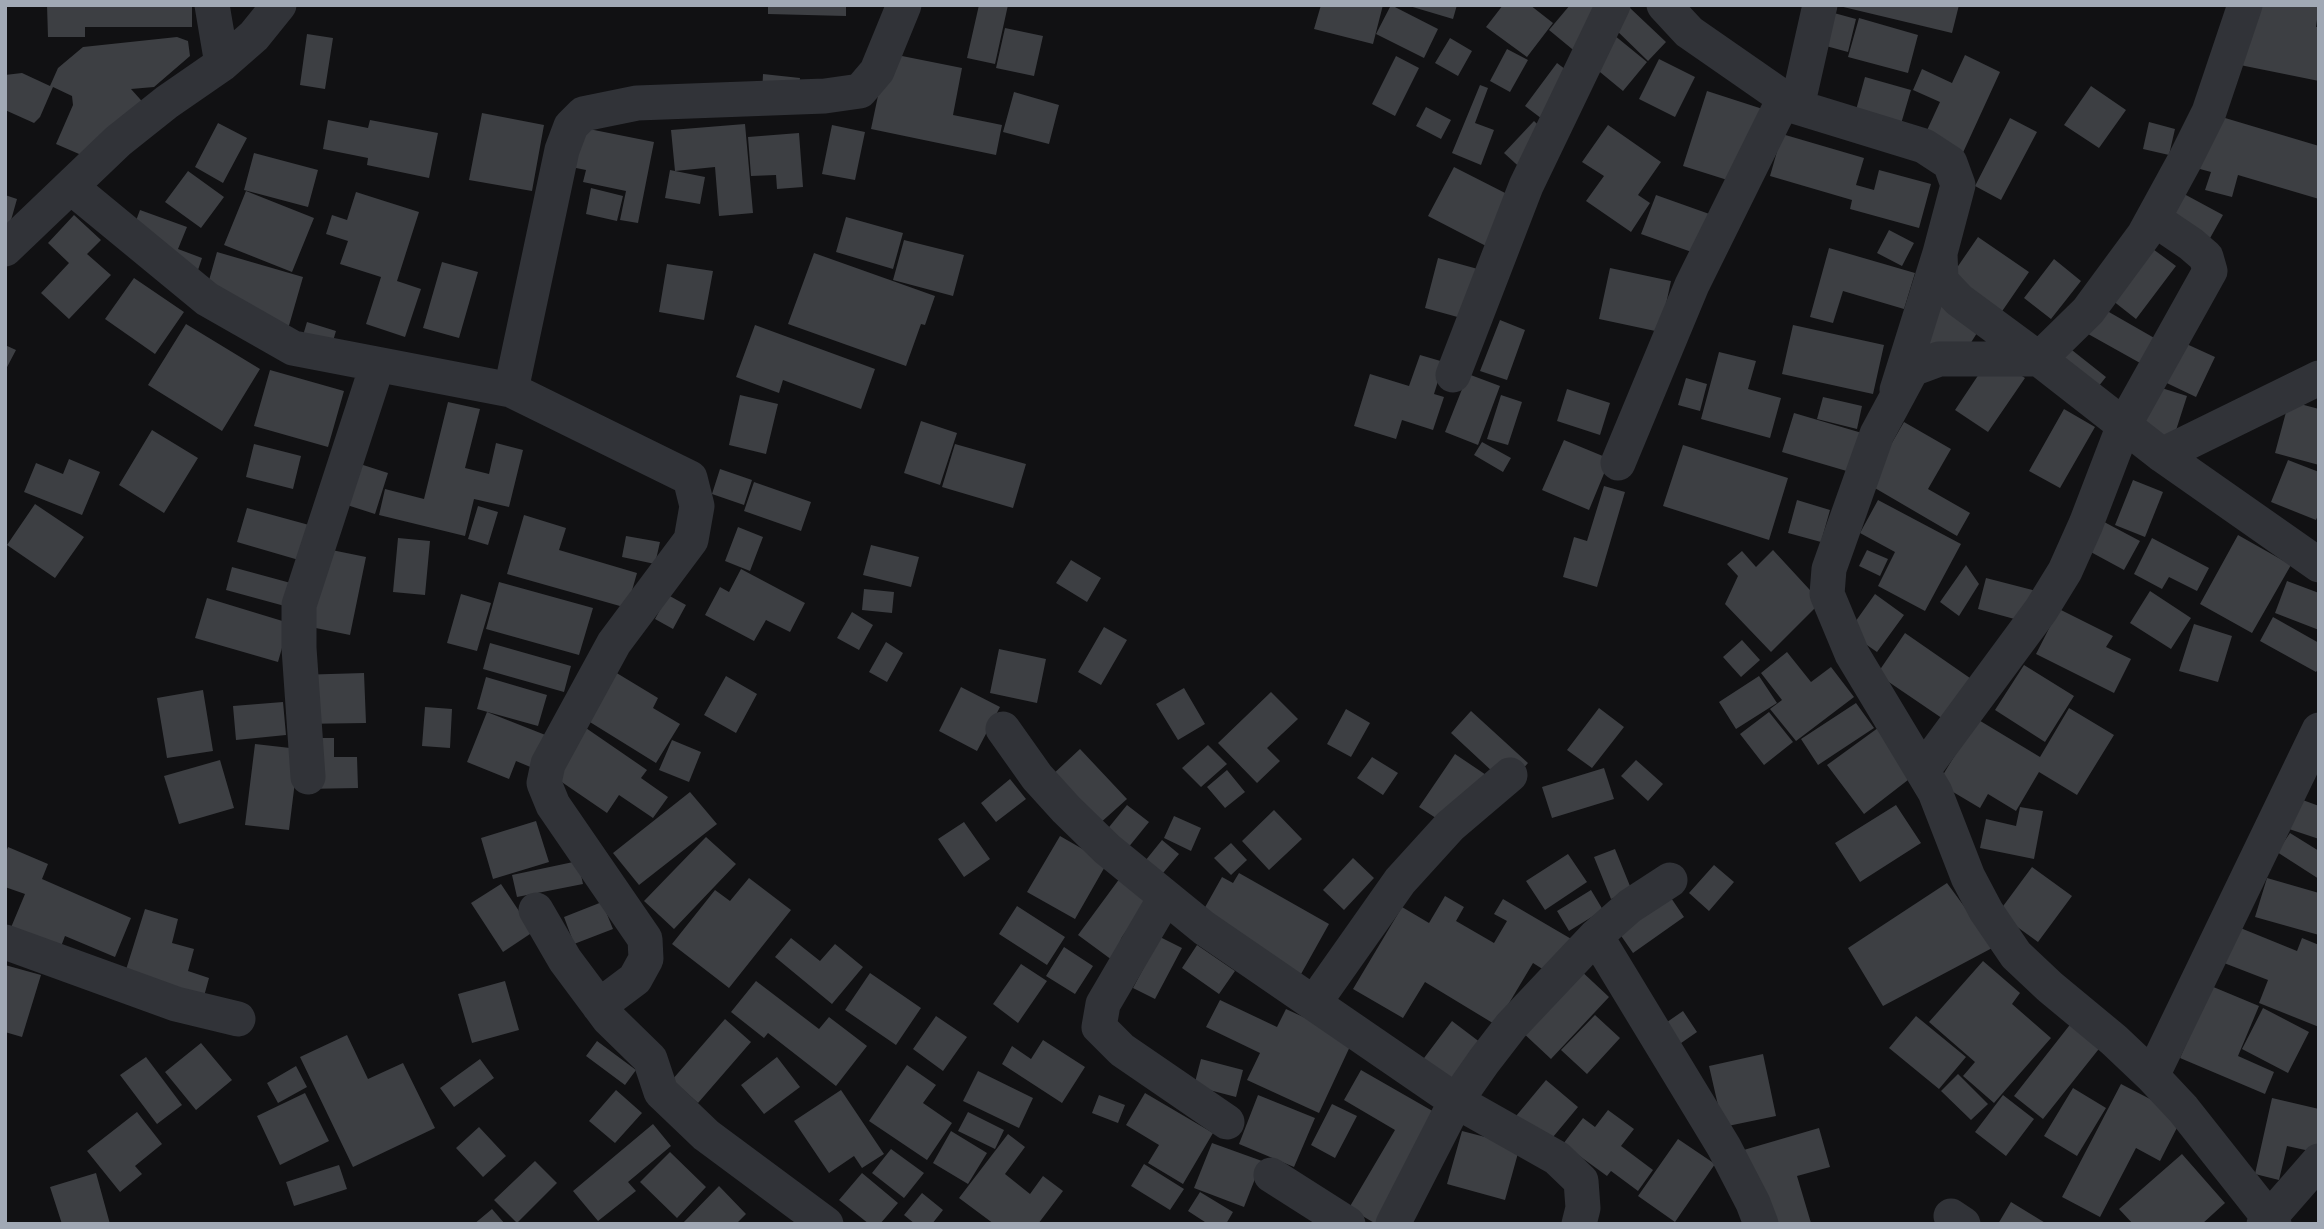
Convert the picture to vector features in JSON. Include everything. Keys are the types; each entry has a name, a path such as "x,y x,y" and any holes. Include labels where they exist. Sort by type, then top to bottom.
{"street":[{"path":"212,5 222,64"},
{"path":"5,249 118,141 167,102 222,64 254,36 279,5"},
{"path":"511,390 562,150 571,126 583,114 637,103 825,96 860,92 877,71 904,5"},
{"path":"1453,375 1526,186 1613,5"},
{"path":"1664,5 1689,32 1791,103 1924,146 1950,163 1958,186 1893,402"},
{"path":"1618,463 1692,285 1791,103 1820,5"},
{"path":"2245,5 2208,112 2154,219 2088,310 2039,359 1939,359 1912,369 1877,434 1829,569 1827,594 1852,654 1935,792 1968,877 1986,911 2016,955 2152,1076 2183,1109 2269,1222 2319,1161"},
{"path":"71,187 207,299 293,348 511,390 690,478 697,506 691,540 614,643 548,764 544,783 553,805 645,939 646,959 635,979 599,1006"},
{"path":"1923,770 2018,642 2065,570 2086,524 2124,425 2210,271 2206,257 2191,243 2154,219"},
{"path":"1940,253 1941,281 1959,300 2162,455 2316,553"},
{"path":"308,777 299,648 299,605 377,366"},
{"path":"2162,455 2319,378"},
{"path":"1003,729 1037,777 1066,809 1107,849 1165,898 1204,928 1456,1101 1556,1158 1581,1181 1583,1208 1579,1224"},
{"path":"2152,1076 2319,730"},
{"path":"1314,1003 1400,881 1450,826 1510,775"},
{"path":"1393,1224 1456,1101 1511,1026 1596,936 1630,906 1670,880"},
{"path":"1165,898 1103,1003 1100,1027 1122,1050 1227,1122"},
{"path":"536,910 565,960 599,1006 650,1059 661,1092 706,1135 826,1224"},
{"path":"1596,936 1724,1147 1761,1224"},
{"path":"5,942 176,1004 238,1019"},
{"path":"1271,1175 1348,1224"}],"building":[{"path":"47,5 192,5 192,27 85,27 85,37 48,37"},
{"path":"768,5 846,5 846,16 768,14"},
{"path":"979,5 1008,5 995,64 967,58"},
{"path":"1321,5 1383,5 1373,44 1314,29"},
{"path":"1391,5 1438,29 1424,58 1376,34"},
{"path":"1406,5 1457,5 1453,19"},
{"path":"1503,5 1530,5 1553,23 1527,57 1486,27"},
{"path":"1570,5 1602,5 1592,17 1647,62 1623,91 1549,30"},
{"path":"1835,5 1959,5 1952,33"},
{"path":"2252,5 2319,5 2316,27 2319,27 2319,81 2240,65"},
{"path":"1630,8 1666,42 1648,61 1612,26"},
{"path":"1823,10 1856,19 1848,52 1815,43"},
{"path":"1859,18 1918,35 1908,73 1848,57"},
{"path":"1005,28 1043,36 1034,76 996,68"},
{"path":"307,34 333,38 325,89 300,85"},
{"path":"177,37 188,41 190,56 154,87 131,89 148,108 86,157 56,144 73,105 72,96 53,87 40,117 34,123 5,110 5,75 22,73 50,86 58,68 83,47"},
{"path":"1450,38 1472,51 1458,76 1435,63"},
{"path":"1507,49 1528,60 1510,92 1490,81"},
{"path":"887,53 962,68 953,115 1002,125 996,155 871,129"},
{"path":"1965,55 2000,72 1955,170 1917,152 1940,102 1913,90 1922,69 1952,83"},
{"path":"1396,56 1419,68 1395,116 1372,104"},
{"path":"1659,59 1695,77 1675,117 1639,99"},
{"path":"1557,63 1586,85 1554,128 1525,106"},
{"path":"763,74 800,78 798,98 762,95"},
{"path":"1865,77 1911,90 1898,134 1853,121"},
{"path":"1480,85 1488,88 1475,123 1494,130 1481,165 1452,153"},
{"path":"2091,86 2126,110 2099,148 2064,125"},
{"path":"1707,91 1772,112 1740,184 1683,166"},
{"path":"1014,92 1059,105 1049,144 1003,132"},
{"path":"1426,107 1451,120 1441,139 1416,126"},
{"path":"2205,112 2319,146 2319,199 2238,175 2232,197 2205,190 2211,172 2189,166"},
{"path":"482,113 544,125 532,191 469,180"},
{"path":"2010,118 2037,132 2001,200 1975,186"},
{"path":"328,120 368,128 370,120 438,133 429,178 367,165 368,158 323,149"},
{"path":"1534,121 1555,141 1526,173 1504,153"},
{"path":"2149,122 2175,129 2169,155 2143,149"},
{"path":"218,123 247,138 223,183 195,167"},
{"path":"564,124 654,142 638,223 620,220 626,191 583,182 586,170 556,164"},
{"path":"745,124 753,213 719,216 715,167 675,171 671,130"},
{"path":"832,125 865,132 855,180 822,174"},
{"path":"1608,125 1661,162 1638,195 1650,203 1631,232 1586,201 1604,176 1582,162"},
{"path":"799,133 803,187 777,189 776,175 751,176 748,137"},
{"path":"1782,134 1864,158 1856,185 1874,190 1879,170 1931,184 1919,228 1850,209 1852,200 1770,176"},
{"path":"254,153 318,170 308,207 244,190"},
{"path":"1454,167 1513,197 1486,246 1428,216"},
{"path":"670,170 705,177 700,204 665,198"},
{"path":"188,171 224,197 201,228 165,202"},
{"path":"591,188 623,196 617,221 586,214"},
{"path":"2173,188 2223,215 2200,256 2151,230"},
{"path":"246,191 314,218 292,272 224,245"},
{"path":"356,192 419,212 397,281 421,289 405,337 366,324 381,277 340,264 348,241 326,234 332,215 347,220"},
{"path":"5,195 17,199 6,238 5,238"},
{"path":"1656,195 1715,216 1700,255 1641,234"},
{"path":"140,210 187,227 178,249 202,258 196,276 125,250"},
{"path":"74,215 101,240 87,254 111,275 69,319 41,293 69,263 48,243"},
{"path":"846,217 903,233 893,269 836,252"},
{"path":"1889,230 1914,243 1902,266 1877,253"},
{"path":"1978,237 2029,272 1994,323 1943,288"},
{"path":"904,240 964,255 953,296 893,280"},
{"path":"2142,241 2176,266 2136,319 2103,293"},
{"path":"1829,248 1915,273 1904,309 1843,291 1833,323 1810,317"},
{"path":"217,252 303,277 288,329 202,305"},
{"path":"814,253 935,296 925,325 921,324 906,366 788,324"},
{"path":"1438,258 1485,271 1472,321 1425,308"},
{"path":"2054,259 2081,281 2051,319 2024,298"},
{"path":"442,262 478,272 459,338 423,328"},
{"path":"667,264 713,271 704,320 659,312"},
{"path":"1610,268 1671,281 1660,332 1599,319"},
{"path":"134,278 184,312 155,354 105,319"},
{"path":"1942,297 1984,322 1958,363 1916,337"},
{"path":"2095,304 2163,343 2149,368 2081,330"},
{"path":"1500,320 1525,330 1507,380 1480,371"},
{"path":"307,322 336,331 330,351 301,342"},
{"path":"186,324 260,369 222,431 148,385"},
{"path":"755,325 875,369 861,409 783,380 779,393 736,377"},
{"path":"1793,325 1884,345 1873,394 1782,374"},
{"path":"2169,336 2215,357 2196,397 2150,375"},
{"path":"2058,339 2106,377 2086,402 2039,364"},
{"path":"5,345 16,350 5,371"},
{"path":"1719,352 1756,361 1748,389 1781,398 1770,438 1701,419"},
{"path":"1420,355 1444,362 1434,394 1444,397 1433,430 1402,420 1396,439 1354,426 1370,374 1409,386"},
{"path":"1991,356 2025,378 1988,432 1955,410"},
{"path":"270,370 344,391 328,447 254,426"},
{"path":"1468,374 1500,386 1478,445 1445,432"},
{"path":"1686,378 1707,384 1700,411 1678,405"},
{"path":"2149,384 2187,396 2170,449 2133,437"},
{"path":"1567,389 1610,403 1600,435 1557,421"},
{"path":"740,395 778,404 766,454 729,445"},
{"path":"1501,395 1522,402 1508,445 1487,439"},
{"path":"1823,397 1862,406 1857,429 1817,419"},
{"path":"2289,401 2319,409 2319,465 2275,453"},
{"path":"448,402 480,409 465,468 489,474 496,443 523,450 509,507 474,499 465,536 379,515 385,489 424,499"},
{"path":"2064,409 2095,427 2060,488 2029,471"},
{"path":"1794,413 1862,433 1850,472 1782,452"},
{"path":"921,421 957,433 940,485 904,473"},
{"path":"1904,422 1951,449 1928,489 1970,513 1957,536 1868,484"},
{"path":"152,430 198,458 164,513 119,485"},
{"path":"1564,440 1610,459 1589,510 1542,490"},
{"path":"1482,442 1511,458 1503,472 1474,455"},
{"path":"254,444 301,456 293,489 246,477"},
{"path":"955,444 1026,464 1013,508 942,487"},
{"path":"1683,445 1788,478 1769,540 1663,506"},
{"path":"69,459 100,472 82,515 24,492 36,463 63,474"},
{"path":"2288,460 2319,472 2319,513 2316,520 2271,502"},
{"path":"360,464 388,473 375,514 347,505"},
{"path":"720,469 752,480 744,505 712,494"},
{"path":"2133,480 2163,492 2145,537 2115,525"},
{"path":"754,482 811,502 801,531 744,511"},
{"path":"1604,486 1625,492 1597,587 1563,577 1574,537 1587,541"},
{"path":"1797,500 1830,510 1821,542 1788,533"},
{"path":"1878,500 1961,544 1925,611 1878,586 1895,552 1860,533"},
{"path":"35,504 84,537 55,578 7,545"},
{"path":"478,506 498,512 488,545 468,539"},
{"path":"247,508 320,528 309,563 237,542"},
{"path":"524,515 566,528 559,550 637,573 627,608 507,574"},
{"path":"2091,515 2140,541 2124,570 2076,544"},
{"path":"738,527 763,537 750,571 725,561"},
{"path":"2238,535 2291,565 2252,633 2200,604"},
{"path":"626,536 660,542 655,564 622,557"},
{"path":"398,538 430,541 425,595 393,592"},
{"path":"2152,538 2209,568 2197,591 2169,577 2162,589 2134,574"},
{"path":"871,545 919,557 911,587 863,575"},
{"path":"317,547 366,557 350,635 301,625"},
{"path":"1773,550 1821,602 1771,652 1725,604 1738,576 1727,564 1742,551 1756,567"},
{"path":"1867,550 1888,559 1880,576 1859,566"},
{"path":"1071,560 1101,578 1087,602 1056,583"},
{"path":"1966,565 1979,584 1959,616 1940,602"},
{"path":"232,567 298,585 292,608 226,590"},
{"path":"741,569 805,603 790,632 766,620 754,641 705,615 720,587 729,592"},
{"path":"1986,578 2048,594 2040,626 1978,609"},
{"path":"2287,581 2319,593 2319,630 2275,613"},
{"path":"499,582 593,608 579,655 486,629"},
{"path":"864,589 894,592 892,613 862,610"},
{"path":"2150,591 2191,618 2171,649 2130,623"},
{"path":"461,594 491,603 477,651 447,643"},
{"path":"1875,594 1904,615 1877,652 1848,632"},
{"path":"668,595 686,605 673,629 655,619"},
{"path":"207,598 289,623 278,662 195,638"},
{"path":"2059,609 2113,636 2106,647 2131,659 2114,693 2036,654"},
{"path":"852,612 873,625 859,650 837,638"},
{"path":"2273,617 2319,643 2319,668 2316,672 2260,641"},
{"path":"2194,624 2232,636 2218,682 2179,671"},
{"path":"1104,627 1127,640 1101,685 1078,672"},
{"path":"1905,633 1980,685 1952,725 1877,674"},
{"path":"1742,640 1760,660 1741,677 1723,657"},
{"path":"886,642 903,653 887,682 869,672"},
{"path":"490,643 571,666 564,692 483,669"},
{"path":"999,649 1046,659 1037,703 990,693"},
{"path":"1787,652 1811,682 1831,667 1854,697 1796,741 1770,709 1782,700 1761,673"},
{"path":"2024,665 2074,696 2045,742 1995,710"},
{"path":"615,672 658,698 653,708 680,724 656,763 585,719"},
{"path":"364,673 366,723 298,724 297,675"},
{"path":"726,676 757,694 736,733 704,715"},
{"path":"1759,676 1777,703 1736,729 1719,702"},
{"path":"486,677 547,695 538,726 477,709"},
{"path":"961,687 1000,707 977,751 939,731"},
{"path":"1184,688 1205,724 1178,740 1156,704"},
{"path":"203,690 213,751 167,758 157,698"},
{"path":"1271,692 1298,719 1267,748 1280,761 1257,783 1218,743"},
{"path":"283,702 286,735 236,740 233,706"},
{"path":"1856,703 1874,728 1818,765 1801,739"},
{"path":"425,707 452,709 450,748 422,746"},
{"path":"1599,708 1624,727 1592,768 1567,750"},
{"path":"2069,708 2114,735 2077,795 2039,772 2016,811 1988,794 1980,808 1938,783 1977,719 2040,757"},
{"path":"1346,709 1370,723 1351,757 1327,744"},
{"path":"1471,711 1528,763 1508,786 1451,733"},
{"path":"487,712 553,738 540,771 516,761 509,779 467,762"},
{"path":"1769,712 1793,742 1764,765 1740,734"},
{"path":"1882,725 1917,773 1864,814 1827,765"},
{"path":"583,726 647,770 641,778 668,797 653,818 619,795 607,813 550,774"},
{"path":"303,738 334,738 334,757 357,757 358,788 304,789"},
{"path":"672,740 701,752 689,782 659,770"},
{"path":"255,744 299,749 289,830 245,825"},
{"path":"1208,745 1227,764 1201,787 1182,768"},
{"path":"1080,749 1127,799 1098,825 1051,776"},
{"path":"1455,754 1495,781 1448,826 1419,807"},
{"path":"1372,757 1398,773 1383,795 1357,778"},
{"path":"220,760 234,808 179,824 164,776"},
{"path":"1636,760 1663,784 1648,801 1621,776"},
{"path":"1604,768 1614,799 1552,818 1542,787"},
{"path":"1227,770 1245,792 1225,808 1207,787"},
{"path":"1010,779 1026,799 996,822 981,803"},
{"path":"690,792 717,824 639,885 613,853"},
{"path":"2300,799 2319,806 2319,839 2289,829"},
{"path":"1127,805 1149,822 1123,854 1101,837"},
{"path":"1896,805 1921,843 1860,882 1835,843"},
{"path":"2020,807 2043,811 2034,859 1980,848 1986,819 2016,826"},
{"path":"1274,810 1302,839 1269,870 1242,841"},
{"path":"1174,816 1201,828 1191,851 1164,838"},
{"path":"536,821 549,862 493,879 481,838"},
{"path":"964,822 990,859 964,877 938,839"},
{"path":"2290,833 2319,851 2319,879 2277,852"},
{"path":"1060,836 1107,863 1075,919 1027,892"},
{"path":"706,837 736,864 674,929 644,901"},
{"path":"1162,840 1179,854 1158,879 1141,866"},
{"path":"1231,843 1247,860 1231,875 1214,858"},
{"path":"8,847 48,864 42,879 131,918 115,957 65,936 57,957 7,937 25,894 5,887 5,855"},
{"path":"1615,849 1632,891 1611,899 1594,857"},
{"path":"1568,854 1587,882 1545,910 1526,881"},
{"path":"1353,858 1374,878 1344,910 1323,890"},
{"path":"578,861 583,884 517,897 512,875"},
{"path":"1714,865 1734,882 1709,911 1689,893"},
{"path":"2032,867 2072,896 2038,942 1998,913"},
{"path":"1239,873 1329,924 1296,983 1199,918 1222,877 1233,883"},
{"path":"749,878 791,910 729,988 672,944 715,890 730,901"},
{"path":"1120,878 1149,899 1122,937 1112,960 1078,935"},
{"path":"2267,878 2319,893 2319,935 2255,917"},
{"path":"1947,883 1994,947 1883,1006 1848,948"},
{"path":"501,884 533,932 503,952 471,903"},
{"path":"1591,890 1603,910 1569,931 1557,911"},
{"path":"1667,892 1684,917 1633,953 1615,927"},
{"path":"1445,896 1464,907 1456,921 1494,943 1507,921 1494,914 1503,899 1573,940 1552,975 1533,963 1496,1025 1425,982 1403,1018 1353,989 1402,907 1429,923"},
{"path":"602,902 613,929 574,944 564,917"},
{"path":"1017,906 1065,937 1047,965 999,934"},
{"path":"145,909 178,919 172,943 194,949 188,971 209,978 203,1000 124,976"},
{"path":"2238,927 2297,951 2302,938 2319,945 2319,1027 2259,1003 2268,980 2224,963"},
{"path":"1160,937 1182,948 1155,999 1133,988"},
{"path":"791,938 820,961 835,944 863,967 832,1004 775,957"},
{"path":"1197,945 1235,971 1219,994 1182,968"},
{"path":"1064,947 1093,966 1075,994 1046,976"},
{"path":"1983,961 2020,993 2012,1004 2051,1038 1994,1103 1963,1076 1975,1062 1929,1022"},
{"path":"1021,964 1047,981 1018,1023 993,1004"},
{"path":"5,965 41,975 22,1037 5,1032"},
{"path":"1578,968 1609,997 1551,1059 1520,1030"},
{"path":"870,973 921,1008 896,1045 845,1010"},
{"path":"505,981 519,1030 472,1043 458,994"},
{"path":"756,981 819,1029 829,1017 867,1046 836,1086 768,1033 764,1038 731,1012"},
{"path":"2211,986 2259,1006 2238,1056 2274,1072 2265,1094 2180,1058"},
{"path":"1220,1000 1277,1027 1286,1009 1353,1040 1319,1113 1247,1080 1260,1053 1206,1027"},
{"path":"2263,1008 2309,1032 2288,1073 2242,1049"},
{"path":"1683,1011 1697,1032 1671,1050 1657,1029"},
{"path":"1595,1015 1620,1038 1587,1074 1561,1050"},
{"path":"936,1016 967,1037 943,1071 913,1049"},
{"path":"1916,1016 1966,1057 1939,1089 1889,1048"},
{"path":"2076,1017 2106,1040 2043,1119 2014,1096"},
{"path":"725,1019 751,1042 698,1103 672,1080"},
{"path":"1452,1021 1485,1046 1449,1095 1415,1070"},
{"path":"347,1035 368,1079 403,1063 435,1128 353,1167 300,1057"},
{"path":"1043,1040 1085,1067 1062,1103 1002,1064 1012,1046 1031,1059"},
{"path":"597,1041 636,1070 625,1085 586,1056"},
{"path":"201,1043 232,1080 196,1110 165,1072"},
{"path":"1763,1054 1776,1116 1723,1127 1709,1066"},
{"path":"146,1057 182,1105 157,1124 120,1075"},
{"path":"777,1057 800,1087 764,1114 741,1085"},
{"path":"480,1059 494,1078 454,1107 440,1088"},
{"path":"1201,1059 1243,1070 1236,1097 1194,1086"},
{"path":"907,1065 936,1085 923,1103 952,1123 927,1160 869,1121"},
{"path":"296,1066 307,1087 278,1103 267,1083"},
{"path":"1361,1070 1443,1117 1376,1224 1349,1208 1395,1130 1344,1100"},
{"path":"978,1071 1033,1098 1019,1128 963,1101"},
{"path":"1958,1074 1988,1104 1971,1120 1941,1091"},
{"path":"1546,1080 1578,1107 1548,1143 1516,1116"},
{"path":"2121,1084 2183,1116 2160,1161 2136,1148 2100,1217 2062,1197"},
{"path":"2073,1088 2106,1108 2077,1156 2044,1136"},
{"path":"616,1090 642,1113 615,1143 589,1121"},
{"path":"841,1090 884,1154 862,1168 854,1156 829,1173 794,1121"},
{"path":"305,1093 329,1141 280,1165 257,1116"},
{"path":"1145,1093 1213,1133 1183,1184 1148,1163 1159,1145 1126,1125"},
{"path":"1099,1095 1125,1105 1118,1123 1092,1113"},
{"path":"1258,1095 1315,1118 1294,1167 1239,1144"},
{"path":"2003,1095 2034,1119 2006,1156 1975,1132"},
{"path":"2272,1098 2319,1109 2319,1153 2287,1146 2279,1180 2255,1174"},
{"path":"1332,1104 1357,1116 1335,1158 1311,1145"},
{"path":"1608,1110 1634,1129 1621,1146 1653,1170 1638,1191 1611,1171 1607,1176 1563,1144 1583,1118 1595,1127"},
{"path":"137,1112 162,1144 135,1166 142,1174 120,1192 87,1151"},
{"path":"968,1112 1004,1130 995,1149 958,1131"},
{"path":"653,1124 671,1146 628,1182 636,1191 598,1221 573,1191"},
{"path":"479,1127 506,1156 483,1177 456,1148"},
{"path":"1819,1128 1830,1167 1797,1176 1811,1223 1750,1224 1730,1154"},
{"path":"951,1131 987,1153 968,1184 933,1163"},
{"path":"1462,1131 1520,1146 1505,1200 1447,1184"},
{"path":"1008,1134 1025,1147 1005,1174 1030,1194 1043,1176 1063,1191 1038,1224 994,1224 959,1198"},
{"path":"1678,1139 1715,1164 1675,1222 1638,1196"},
{"path":"1212,1143 1262,1161 1244,1207 1194,1188"},
{"path":"891,1149 924,1173 904,1198 872,1173"},
{"path":"670,1152 706,1187 677,1218 640,1182"},
{"path":"2182,1154 2225,1203 2202,1224 2133,1224 2119,1209"},
{"path":"535,1161 557,1183 517,1223 494,1200"},
{"path":"1144,1164 1184,1189 1170,1210 1131,1186"},
{"path":"339,1165 347,1189 294,1206 286,1182"},
{"path":"96,1173 110,1224 62,1224 50,1187"},
{"path":"862,1173 898,1203 880,1224 869,1224 839,1200"},
{"path":"719,1186 746,1214 736,1224 682,1224"},
{"path":"1200,1192 1233,1212 1226,1224 1208,1224 1188,1211"},
{"path":"922,1193 943,1210 932,1224 915,1224 904,1215"},
{"path":"2011,1202 2047,1224 1998,1224"},
{"path":"492,1209 505,1224 474,1224"}]}
